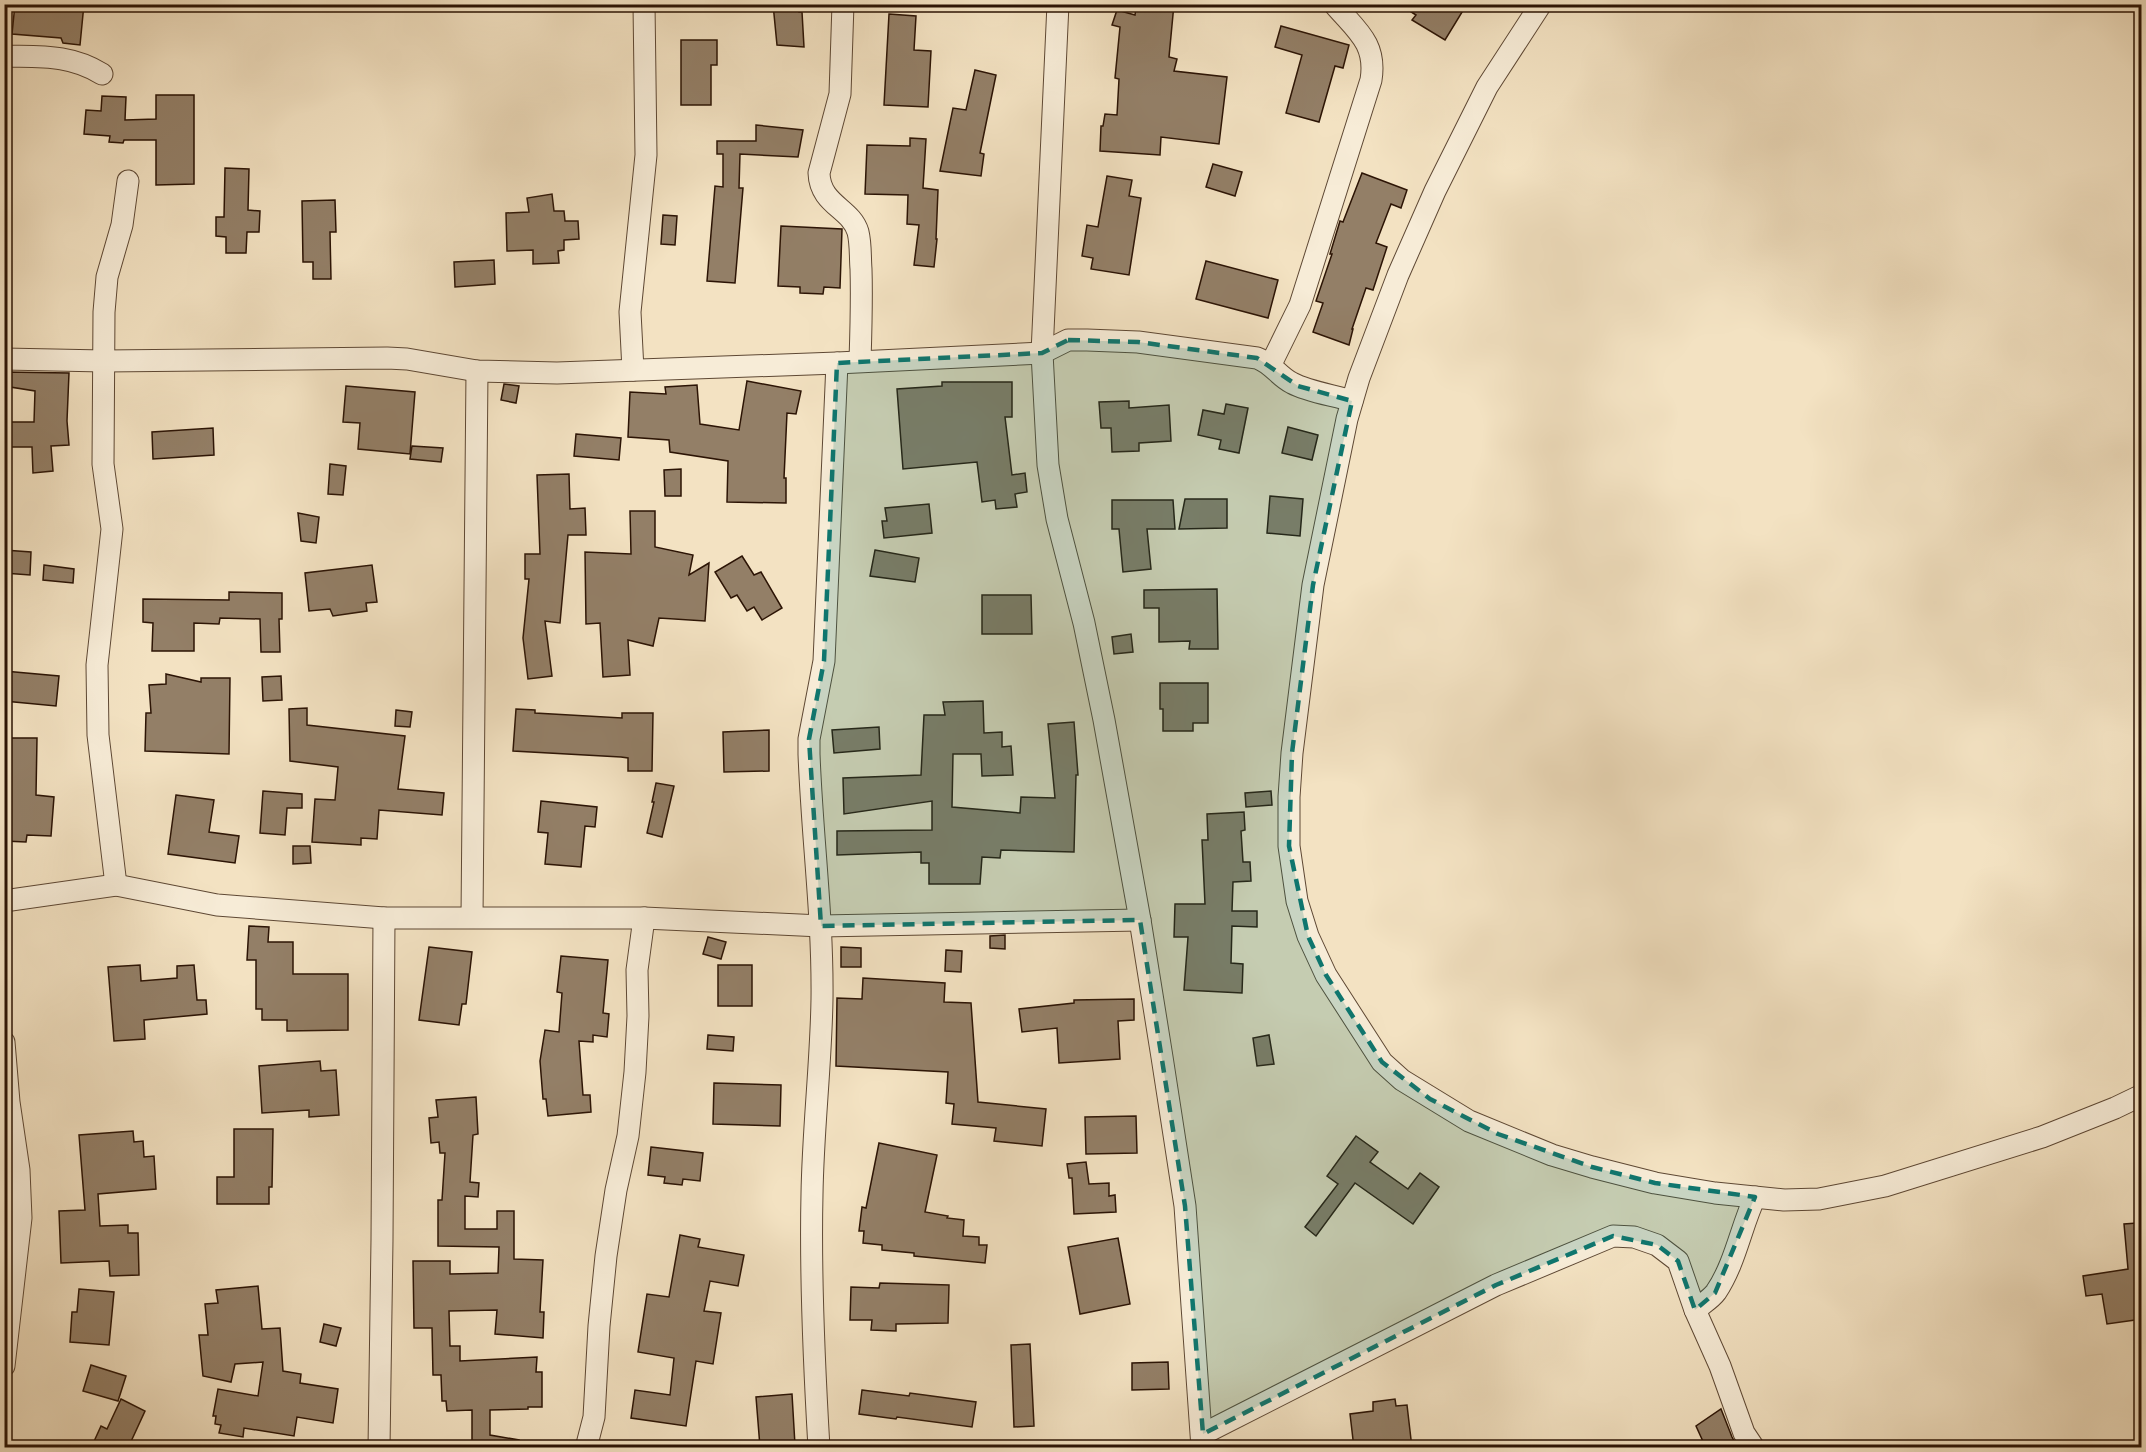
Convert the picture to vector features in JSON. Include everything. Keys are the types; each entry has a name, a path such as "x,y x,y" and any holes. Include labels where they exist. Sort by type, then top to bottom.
{"street":[{"path":"633,370 630,312 646,155 644,4"},
{"path":"843,4 840,94 819,173 822,189 832,203 853,222 860,241 862,304 860,361"},
{"path":"1058,4 1042,352 1048,465 1056,519 1091,655 1140,920 1185,1206 1203,1441 1496,1285 1613,1236 1634,1237 1657,1245 1678,1261 1744,1433 1754,1448"},
{"path":"1271,364 1300,305 1344,159 1368,91 1373,68 1371,50 1334,4"},
{"path":"1541,4 1487,87 1435,191 1398,275 1352,401 1313,585 1292,753 1289,797 1289,846 1297,901 1308,936 1326,975 1382,1062 1402,1080 1469,1121 1552,1155 1592,1167 1655,1183 1715,1193 1784,1200 1819,1199 1885,1186 2042,1137 2142,1095"},
{"path":"4,56 55,57 72,60 90,66 102,74"},
{"path":"116,885 98,735 97,665 112,528 103,464 107,277 122,225 128,181"},
{"path":"4,359 104,361 387,358 407,359 477,371 557,374 1042,352 1068,340 1108,341 1138,342 1251,357 1271,364 1284,378 1298,386 1352,401"},
{"path":"819,1448 812,1245 822,1001 821,926 808,754 824,661 837,363"},
{"path":"472,917 477,371"},
{"path":"4,901 116,885 218,905 384,918 644,918 821,926 1140,920"},
{"path":"379,1448 384,918"},
{"path":"585,1448 594,1417 606,1256 616,1190 628,1136 635,1072 638,1016 637,970 644,918"},
{"path":"4,1042 9,1102 19,1170 21,1218 4,1366"},
{"path":"1695,1310 1715,1293 1755,1197"}],"highlighted area":[{"path":"1068,340 1138,342 1257,358 1298,386 1352,401 1313,585 1292,753 1289,846 1308,936 1326,975 1382,1062 1430,1099 1498,1134 1592,1167 1655,1183 1755,1197 1715,1293 1695,1310 1678,1261 1657,1245 1613,1236 1496,1285 1203,1434 1185,1206 1140,920 821,926 809,739 824,661 837,363 1042,353"}],"building":[{"path":"15,4 84,4 80,45 63,43 61,38 12,34"},
{"path":"773,4 799,4 799,12 802,12 804,47 777,45"},
{"path":"1146,4 1174,4 1169,57 1177,59 1174,71 1227,77 1219,144 1161,137 1160,155 1100,151 1101,126 1103,126 1105,114 1117,115 1119,79 1115,78 1120,27 1112,25 1117,10 1135,15 1136,7 1146,8"},
{"path":"1399,4 1467,4 1445,40 1412,20 1416,15"},
{"path":"889,14 916,16 914,50 931,51 928,107 884,105"},
{"path":"1281,26 1349,45 1343,68 1335,66 1319,122 1286,113 1302,55 1275,47"},
{"path":"681,40 717,40 717,65 711,65 711,105 681,105"},
{"path":"975,70 996,75 980,153 984,154 981,176 940,171 953,108 966,110"},
{"path":"156,95 194,95 194,184 156,185 156,140 109,142 110,136 84,134 86,110 101,111 102,96 126,97 125,120 156,119"},
{"path":"756,125 803,130 798,157 740,154 739,188 743,188 735,283 707,281 715,186 723,187 723,154 717,154 717,141 756,141"},
{"path":"910,138 926,139 923,188 938,190 934,267 914,265 919,225 907,224 908,195 865,194 867,145 910,146"},
{"path":"1213,164 1242,172 1235,196 1206,187"},
{"path":"225,168 249,169 248,210 260,211 259,232 247,232 246,253 226,253 226,237 216,236 216,217 224,217"},
{"path":"1362,173 1407,190 1401,208 1391,204 1376,243 1387,247 1373,290 1366,288 1349,345 1313,332 1323,303 1316,301 1332,254 1330,254 1340,221 1343,222"},
{"path":"1107,176 1132,180 1129,196 1141,198 1129,275 1091,269 1093,258 1082,256 1087,225 1098,227"},
{"path":"552,194 554,211 564,211 565,221 578,221 579,239 564,240 564,250 558,251 559,263 533,264 533,250 507,251 506,213 529,212 527,198"},
{"path":"335,200 336,232 330,232 331,279 313,279 313,262 303,262 302,201"},
{"path":"663,215 677,216 675,245 661,244"},
{"path":"781,226 842,229 840,288 824,287 823,294 800,293 800,287 778,286"},
{"path":"494,260 495,284 455,287 454,262"},
{"path":"1206,261 1278,280 1268,318 1196,299"},
{"path":"4,372 69,373 67,421 69,445 51,446 53,471 33,473 32,447 4,447 4,422 34,422 35,391 4,386"},
{"path":"747,381 801,391 796,414 787,413 784,478 786,478 786,503 727,502 728,461 670,452 669,440 628,437 630,392 666,394 665,387 697,385 700,424 739,430"},
{"path":"942,382 1012,382 1012,417 1005,417 1012,475 1025,473 1027,492 1015,494 1017,507 996,509 995,500 982,502 977,462 903,469 897,389 942,386"},
{"path":"504,384 519,386 516,403 501,400"},
{"path":"346,386 415,392 410,454 358,449 360,423 343,422"},
{"path":"1129,401 1129,408 1169,405 1171,441 1139,443 1139,451 1112,452 1111,428 1101,428 1099,402"},
{"path":"1226,404 1248,408 1239,453 1219,449 1221,440 1198,435 1203,410 1224,414"},
{"path":"1288,427 1318,435 1312,460 1282,453"},
{"path":"213,428 214,455 153,459 152,432"},
{"path":"576,434 621,438 619,460 574,456"},
{"path":"412,446 443,448 441,462 410,459"},
{"path":"330,464 346,466 343,495 328,494"},
{"path":"681,469 681,496 665,496 664,470"},
{"path":"569,474 570,509 585,508 586,535 568,535 560,623 545,621 552,676 528,679 523,638 529,579 525,579 525,554 540,554 537,475"},
{"path":"1270,496 1303,499 1300,536 1267,533"},
{"path":"1185,499 1227,499 1227,528 1179,529"},
{"path":"1112,500 1173,500 1175,529 1147,529 1151,569 1123,572 1119,529 1112,529"},
{"path":"929,504 932,533 884,538 882,521 887,521 885,508"},
{"path":"630,511 655,511 655,547 693,555 689,575 709,563 705,621 659,618 653,646 628,640 630,675 603,677 600,623 586,624 585,552 631,554"},
{"path":"298,513 319,517 316,543 301,541"},
{"path":"4,550 31,552 30,575 4,573"},
{"path":"875,550 919,558 915,582 870,576"},
{"path":"742,556 754,575 761,572 782,608 762,620 754,607 747,611 737,595 731,598 715,572"},
{"path":"44,565 74,569 73,583 43,580"},
{"path":"372,565 377,602 366,603 367,611 333,616 330,609 309,611 305,573"},
{"path":"1217,589 1218,649 1189,649 1190,641 1159,642 1159,608 1144,608 1144,590"},
{"path":"229,592 282,593 282,619 279,619 280,652 261,652 260,619 220,618 219,624 194,623 194,651 152,651 153,623 143,622 143,599 229,600"},
{"path":"982,595 1031,595 1032,634 982,634"},
{"path":"1131,634 1133,652 1114,654 1112,637"},
{"path":"4,671 59,676 56,706 4,701"},
{"path":"166,674 201,682 201,678 230,678 229,754 145,751 146,713 151,713 149,685 166,684"},
{"path":"281,676 282,700 263,701 262,677"},
{"path":"1160,683 1208,683 1208,723 1193,723 1193,731 1163,731"},
{"path":"983,701 984,733 1002,732 1002,747 1011,746 1013,775 982,776 981,754 953,754 952,807 1020,813 1021,797 1055,798 1048,724 1074,722 1078,775 1076,775 1074,852 1001,850 1000,858 982,857 980,884 929,884 929,863 921,863 921,852 837,855 837,831 932,830 932,801 844,814 843,778 921,775 924,715 945,715 943,702"},
{"path":"307,708 307,725 405,736 398,789 444,793 442,815 379,810 377,839 361,838 361,845 312,842 315,799 335,800 338,767 290,761 289,709"},
{"path":"516,709 535,710 535,713 622,718 622,713 653,713 652,771 628,771 628,758 513,751"},
{"path":"396,710 412,712 410,727 395,726"},
{"path":"879,727 880,749 834,753 832,730"},
{"path":"769,730 769,771 724,772 723,732"},
{"path":"4,738 37,738 36,795 54,797 51,836 27,835 26,842 4,841"},
{"path":"656,783 674,786 662,837 647,833"},
{"path":"263,791 302,794 302,808 287,808 285,835 260,833"},
{"path":"1271,791 1272,805 1246,807 1245,793"},
{"path":"176,795 214,800 209,832 239,836 235,863 168,854"},
{"path":"541,801 597,807 595,827 585,826 581,867 545,864 548,833 538,832"},
{"path":"1244,812 1245,830 1241,831 1243,862 1250,862 1251,881 1233,882 1232,911 1257,911 1257,927 1232,926 1231,963 1243,964 1242,993 1184,990 1188,937 1174,937 1175,904 1205,904 1202,840 1208,840 1207,814"},
{"path":"293,846 310,846 311,863 293,864"},
{"path":"249,926 269,927 268,942 293,942 293,974 348,974 348,1030 287,1031 287,1020 262,1020 262,1009 256,1009 256,960 247,960"},
{"path":"1005,935 1005,949 990,948 990,936"},
{"path":"708,937 726,942 721,959 703,954"},
{"path":"429,947 472,952 466,1004 462,1004 459,1025 419,1020"},
{"path":"841,947 861,948 861,967 841,967"},
{"path":"946,950 962,951 961,972 945,971"},
{"path":"561,956 608,960 603,1013 609,1014 607,1037 593,1035 593,1042 579,1041 583,1095 590,1095 591,1112 548,1116 546,1099 543,1099 540,1061 545,1030 559,1032 562,993 557,992"},
{"path":"140,965 141,981 177,978 177,966 194,965 197,1000 206,1000 207,1014 144,1020 145,1039 114,1041 108,967"},
{"path":"718,965 752,965 752,1006 718,1006"},
{"path":"863,978 945,983 944,1002 971,1003 978,1102 1046,1109 1042,1146 994,1141 996,1128 952,1124 954,1104 946,1103 948,1072 836,1066 837,998 862,999"},
{"path":"1134,999 1134,1020 1118,1021 1120,1059 1059,1063 1057,1028 1022,1032 1019,1009 1074,1003 1074,1000"},
{"path":"708,1035 734,1037 733,1051 707,1049"},
{"path":"1269,1035 1274,1064 1257,1066 1253,1038"},
{"path":"320,1061 321,1071 336,1070 339,1115 309,1117 309,1110 262,1113 259,1066"},
{"path":"714,1083 781,1085 780,1126 713,1124"},
{"path":"476,1097 478,1134 473,1135 470,1182 479,1183 478,1197 465,1196 465,1229 497,1229 497,1211 514,1211 514,1259 543,1260 540,1312 544,1312 543,1338 495,1334 497,1310 449,1311 450,1346 460,1346 460,1361 537,1357 536,1372 542,1372 542,1407 490,1410 490,1435 519,1440 519,1448 472,1448 472,1410 447,1411 446,1401 442,1401 441,1375 433,1375 432,1328 414,1328 413,1261 450,1261 450,1274 498,1273 499,1247 438,1246 438,1200 442,1200 445,1153 440,1153 439,1142 431,1143 429,1118 438,1117 436,1100"},
{"path":"1136,1116 1137,1153 1086,1154 1085,1117"},
{"path":"234,1129 273,1129 272,1187 269,1187 269,1204 217,1204 217,1177 234,1177"},
{"path":"133,1131 134,1142 143,1141 144,1157 154,1156 156,1189 98,1194 100,1226 128,1225 128,1233 138,1233 139,1275 110,1276 109,1261 61,1263 59,1211 85,1210 79,1135"},
{"path":"1356,1136 1378,1152 1370,1162 1408,1189 1420,1173 1439,1187 1413,1224 1355,1183 1316,1236 1305,1227 1338,1184 1327,1176"},
{"path":"879,1143 937,1155 925,1212 964,1220 963,1236 979,1237 979,1245 987,1245 985,1263 914,1256 914,1253 882,1250 882,1245 863,1243 864,1231 859,1231 862,1207 866,1208"},
{"path":"651,1147 703,1153 700,1181 683,1179 682,1185 664,1183 665,1177 648,1175"},
{"path":"1086,1162 1089,1184 1109,1183 1109,1196 1115,1195 1116,1212 1074,1214 1072,1178 1069,1178 1067,1164"},
{"path":"2137,1223 2139,1239 2142,1239 2142,1319 2107,1324 2102,1294 2086,1296 2083,1276 2128,1269 2124,1224"},
{"path":"680,1235 700,1239 698,1247 744,1255 738,1286 710,1281 704,1311 721,1313 713,1364 696,1361 686,1426 631,1418 635,1390 670,1395 674,1358 638,1352 647,1294 669,1297"},
{"path":"1118,1238 1130,1304 1080,1314 1068,1247"},
{"path":"880,1283 949,1285 948,1323 896,1324 896,1331 871,1330 872,1320 850,1320 851,1287 879,1288"},
{"path":"258,1286 262,1329 280,1328 283,1371 301,1374 300,1383 338,1389 333,1423 297,1417 294,1436 244,1428 243,1437 219,1433 221,1425 215,1424 216,1416 213,1416 218,1389 258,1396 263,1362 235,1364 231,1382 203,1376 199,1335 208,1335 205,1304 218,1303 216,1290"},
{"path":"79,1289 114,1292 109,1345 70,1342 72,1312 77,1312"},
{"path":"324,1324 341,1328 336,1346 320,1342"},
{"path":"1030,1344 1034,1426 1014,1427 1011,1345"},
{"path":"1168,1362 1169,1389 1132,1390 1132,1363"},
{"path":"91,1365 126,1376 118,1401 83,1391"},
{"path":"862,1390 909,1396 910,1393 976,1402 972,1427 859,1414"},
{"path":"792,1394 795,1445 760,1447 756,1397"},
{"path":"121,1399 145,1411 128,1448 91,1448 101,1426 107,1429"},
{"path":"1395,1399 1396,1406 1407,1405 1412,1448 1399,1448 1397,1445 1354,1448 1350,1414 1373,1411 1373,1402"},
{"path":"1721,1409 1738,1448 1706,1448 1696,1426"}]}
